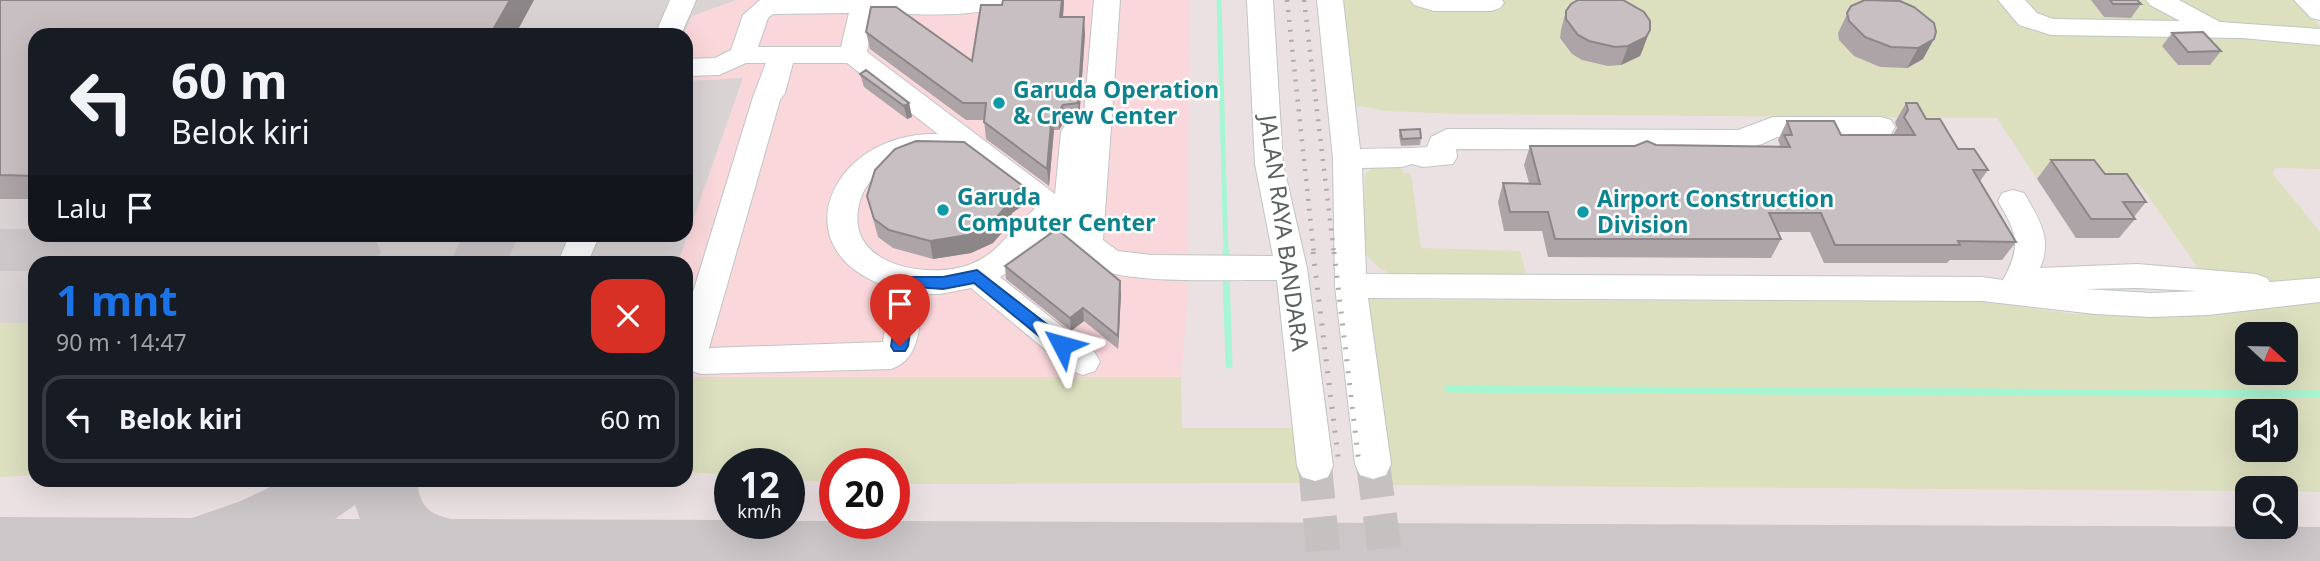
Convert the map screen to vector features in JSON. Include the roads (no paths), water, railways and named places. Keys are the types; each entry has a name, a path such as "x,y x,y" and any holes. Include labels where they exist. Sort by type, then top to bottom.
{"street":[{"path":"671,28 683,0"},
{"path":"742,55 756,15 767,6 980,5 994,0"},
{"path":"1083,32 1086,0"},
{"path":"1087,244 1107,0"},
{"name":"JALAN RAYA BANDARA","path":"1260,0 1277,268 1315,466"},
{"path":"1331,0 1347,159 1352,286 1373,464"},
{"path":"1423,0 1434,4 1491,4"},
{"path":"2011,0 2028,19 2051,27 2217,30 2320,37"},
{"path":"2159,0 2217,30"},
{"path":"2307,0 2320,12"},
{"path":"852,55 863,5"},
{"path":"693,67 719,66 742,55 852,55 1056,210 1100,255 1119,264 1188,268 1277,268"},
{"path":"693,345 758,123 782,55"},
{"path":"1347,159 1444,157 1441,144 1447,139 1738,140 1773,127 1881,127"},
{"path":"977,150 929,143 898,148 872,160 852,182 841,215 847,239 865,260 878,270 909,281 943,283 977,276 1010,256 1036,226 1070,197 1075,132"},
{"path":"2004,288 2035,245 2031,229 2013,201"},
{"path":"977,276 1083,362"},
{"path":"693,357 701,361 891,356 900,346 909,281"},
{"path":"1352,286 2004,288 2070,301 2206,303 2305,290"}],"waterway":[{"path":"1219,0 1226,254"},
{"path":"1226,254 1226,261"},
{"path":"1226,272 1229,365"},
{"path":"1448,389 2320,394"}],"tunnel":[{"path":"1373,464 1386,561"},
{"path":"1315,466 1324,561"}],"railway":[{"path":"1287,0 1314,254"},
{"path":"1304,0 1334,254"},
{"path":"1313,252 1339,465"},
{"path":"1334,252 1359,464"}],"place":[{"name":"Garuda Operation & Crew Center","path":"999,103"},
{"name":"Garuda Computer Center","path":"943,210"},
{"name":"Airport Construction Division","path":"1583,212"}]}
